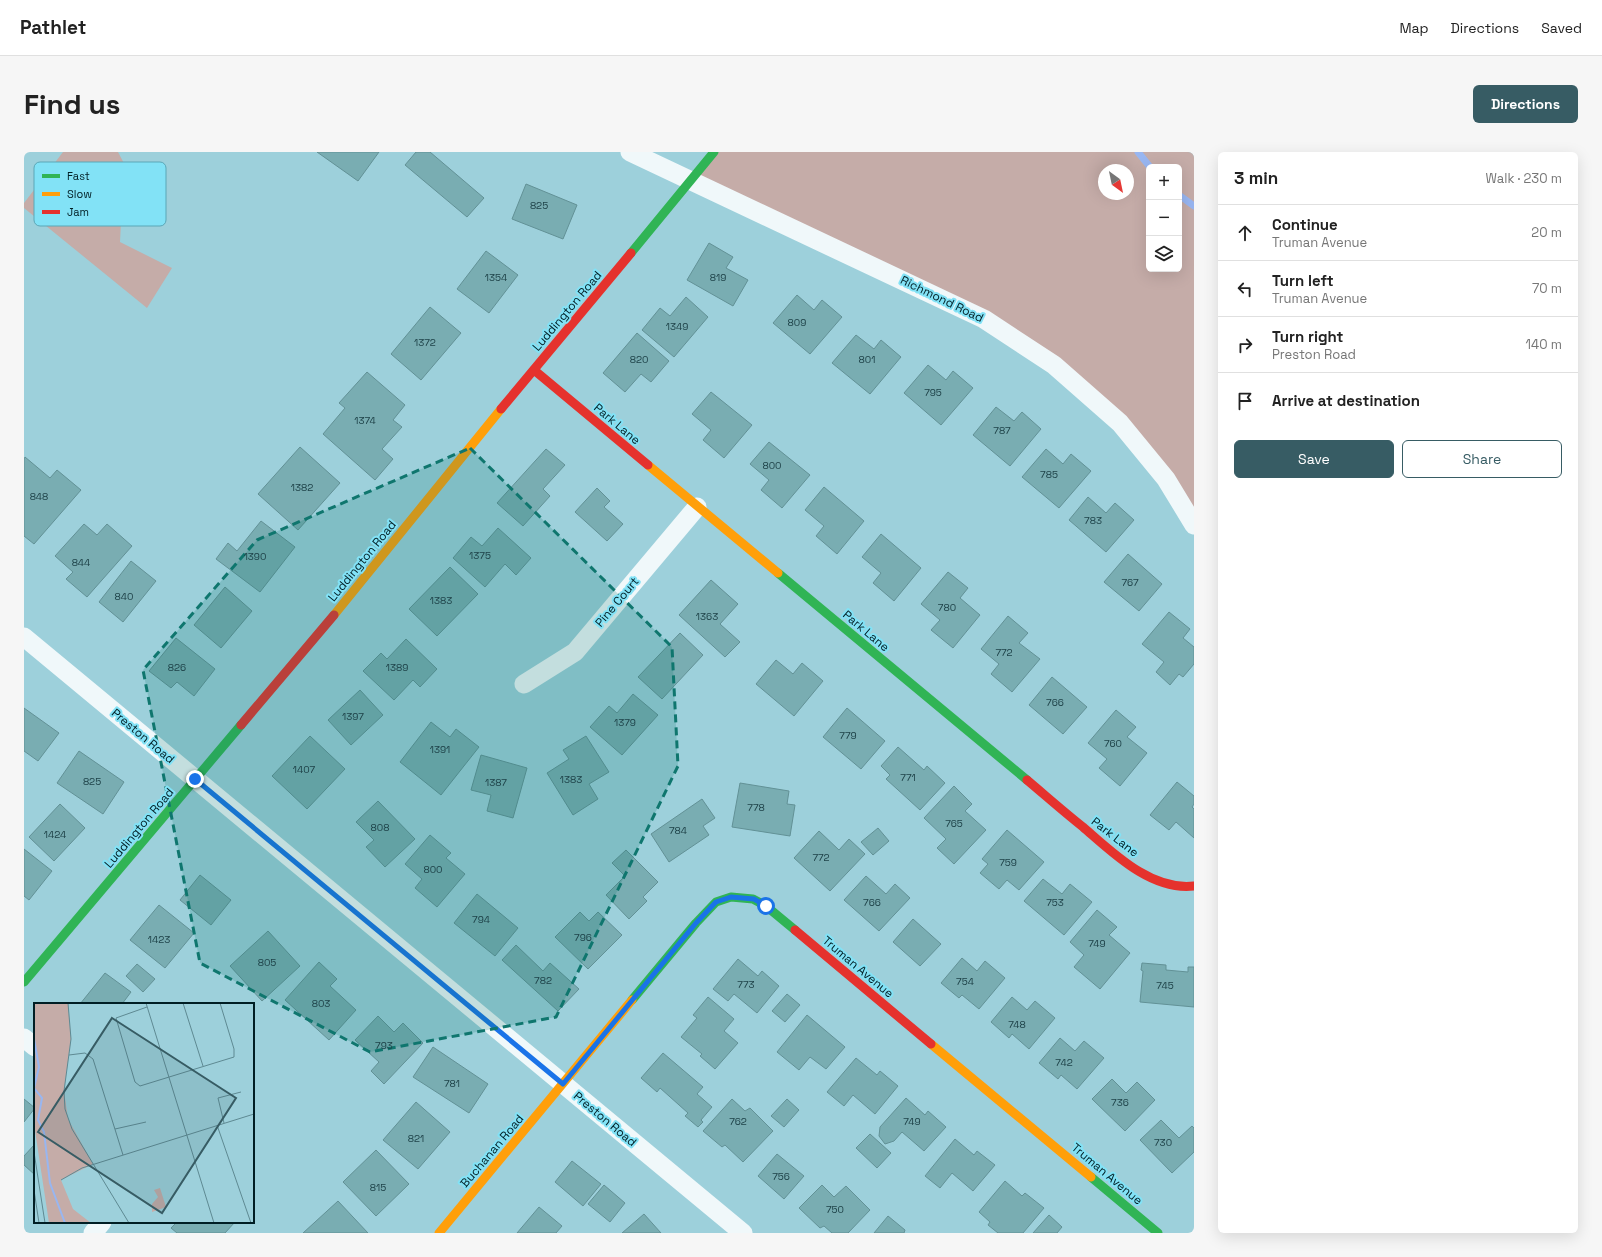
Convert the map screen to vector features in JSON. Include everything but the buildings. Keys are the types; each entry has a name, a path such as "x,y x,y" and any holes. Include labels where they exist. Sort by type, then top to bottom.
{"street":[{"name":"Richmond Road","path":"630,152 984,319 1054,365 1120,423 1166,479 1194,525"},
{"name":"Luddington Road","path":"27,972 195,779 364,579 714,152"},
{"name":"Park Lane","path":"534,370 1114,853 1148,877 1166,884 1190,887 1194,886"},
{"name":"Pine Court","path":"524,684 575,652 697,507"},
{"name":"Preston Road","path":"24,637 743,1233"},
{"name":"Truman Avenue","path":"563,1084 696,923 716,902 731,897 754,899 766,906 1158,1233"},
{"path":"24,1038 34,1046"},
{"name":"Buchanan Road","path":"439,1233 563,1084"},
{"path":"92,1233 101,1223"}],"highlighted area":[{"path":"470,448 672,647 678,766 556,1017 370,1052 200,963 143,670 257,540"}],"shaded area":[{"path":"63,152 118,152 123,162 55,162"},
{"path":"714,152 1194,152 1194,525 1166,479 1054,365 692,180"},
{"path":"34,190 34,216 24,208 24,203"},
{"path":"46,226 121,226 120,242 172,268 147,308"}],"waterway":[{"path":"1138,152 1148,164"},
{"path":"1182,197 1194,206"}],"traffic: fast":[{"path":"631,253 714,152"},
{"path":"778,573 1027,780"},
{"path":"24,982 241,725"},
{"path":"632,1000 696,923 716,902 731,897 753,899 766,906 795,930"},
{"path":"1091,1177 1158,1233"}],"traffic: slow":[{"path":"334,615 501,409"},
{"path":"648,465 778,573"},
{"path":"439,1233 632,1000"},
{"path":"931,1044 1091,1177"}],"traffic: jam":[{"path":"501,409 631,253"},
{"path":"534,370 648,465"},
{"path":"241,725 334,615"},
{"path":"1027,780 1107,848 1134,868 1163,883 1178,886 1194,886"},
{"path":"795,930 931,1044"}],"route":[{"path":"195,779 563,1084 696,923 716,902 731,897 754,899 766,906"}]}
